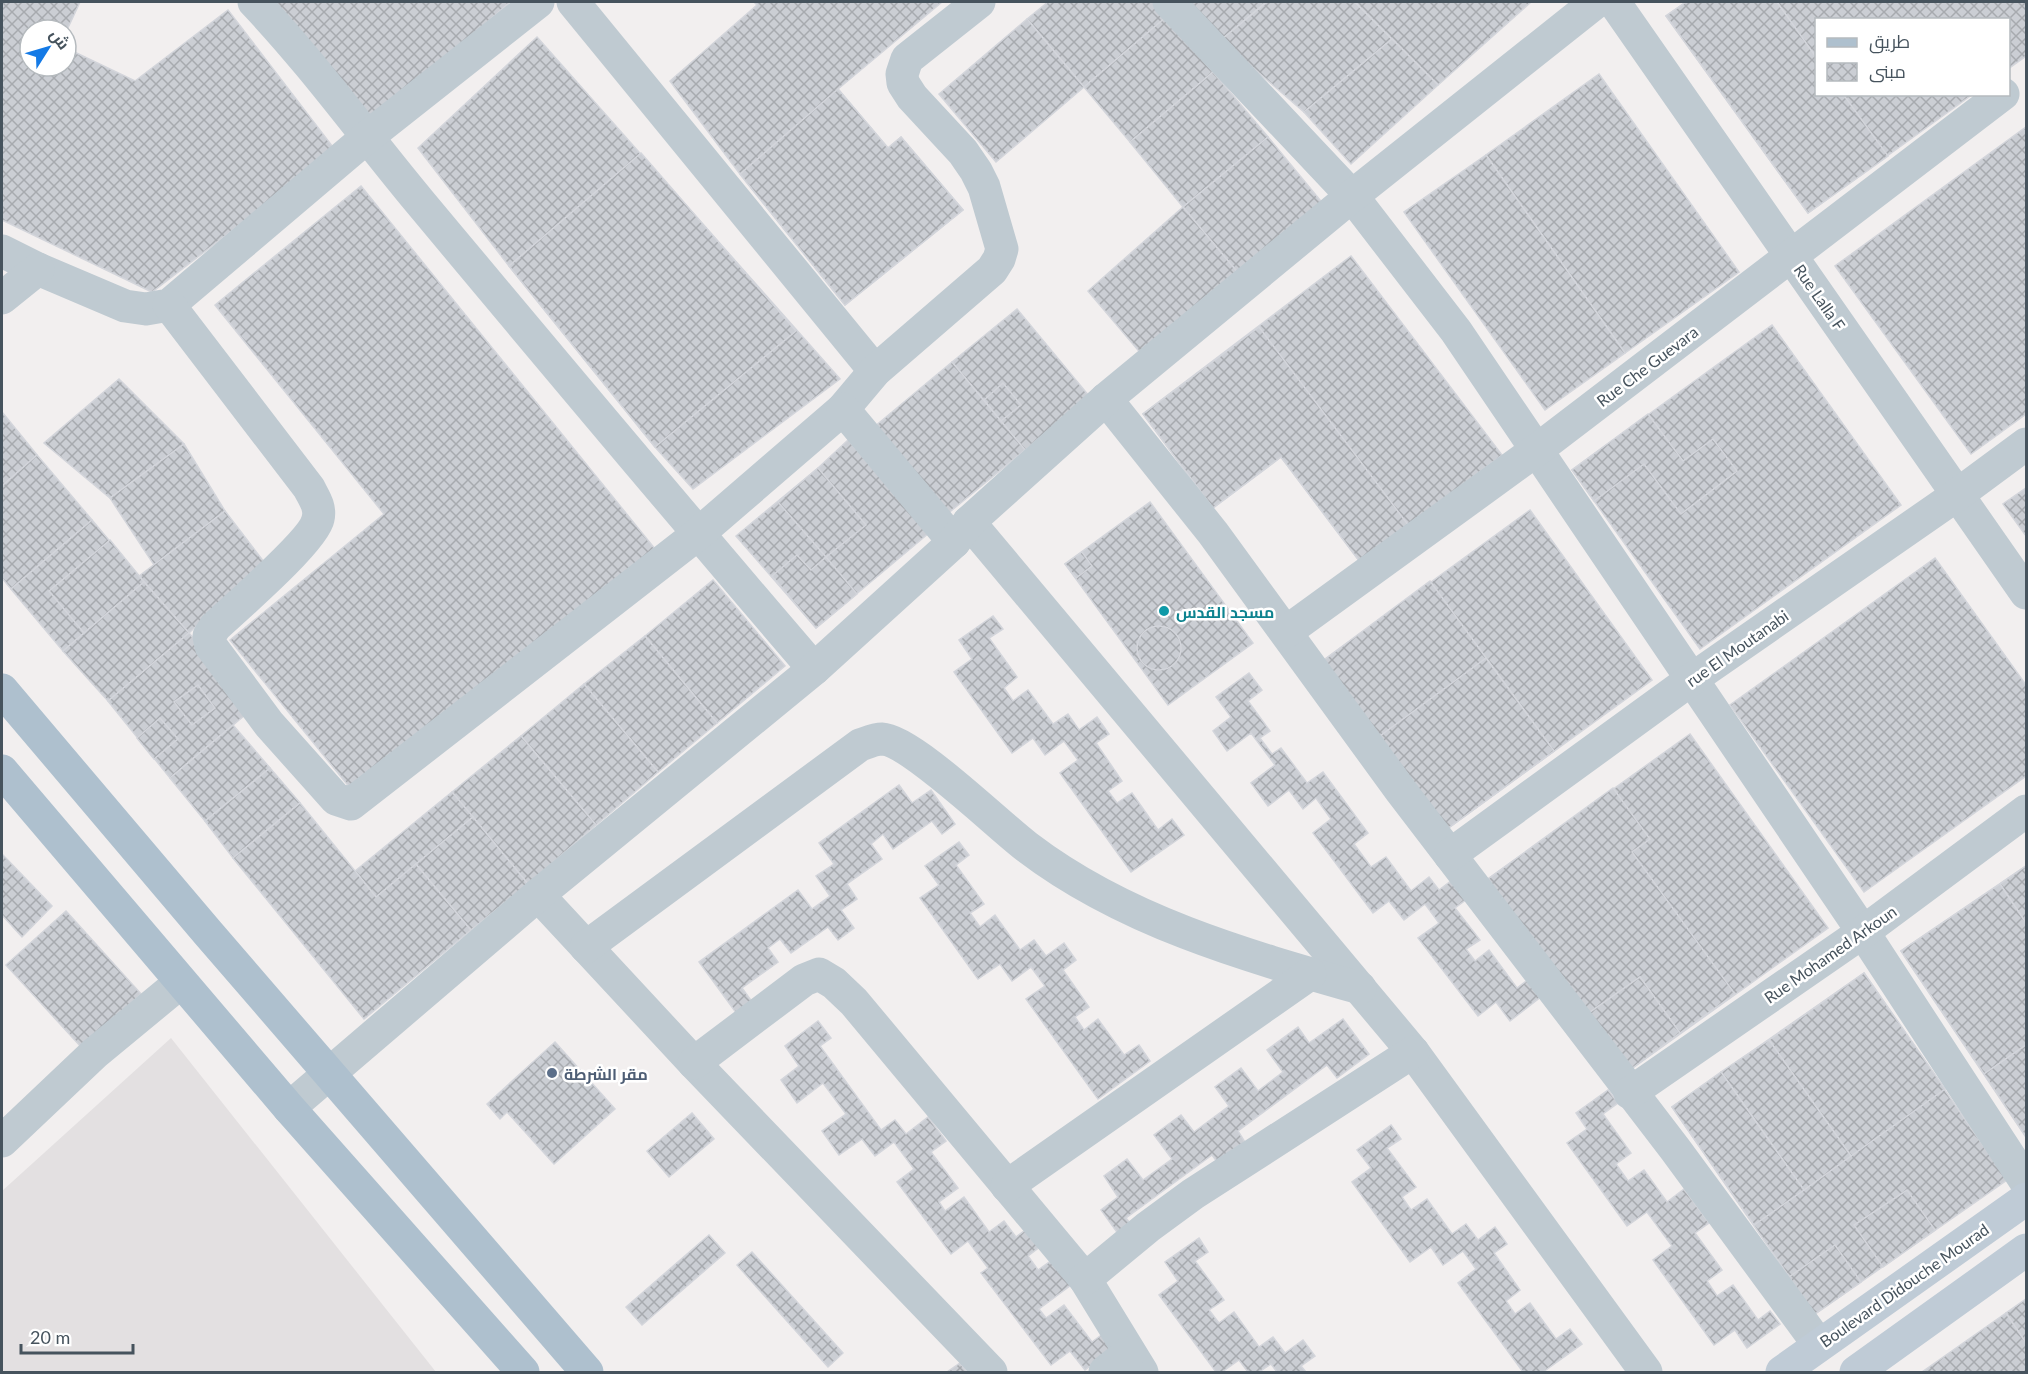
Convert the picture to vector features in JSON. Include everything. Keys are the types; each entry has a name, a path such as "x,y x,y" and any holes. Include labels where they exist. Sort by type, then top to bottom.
{"main road":[{"path":"2,690 329,1074 587,1372"},
{"path":"2,771 289,1108 523,1372"},
{"name":"Boulevard Didouche Mourad","path":"1782,1372 2026,1199"},
{"path":"1856,1372 2026,1250"}],"street":[{"path":"255,2 282,31 366,138 814,669"},
{"path":"2,251 125,306 146,309 169,305 366,138 538,2"},
{"path":"573,2 875,371"},
{"path":"169,305 309,488 318,506 318,520 310,533 281,566 215,627 209,636 211,646 269,724 336,799 345,804 351,804 698,534 843,409 875,371 992,270 1002,249 990,203 976,171 963,152 912,97 903,83 902,74 907,58 979,2"},
{"path":"1169,2 1353,196 1456,331 1863,932 2026,1182"},
{"path":"289,1108 538,895 814,669 1106,399 1353,196 1596,2"},
{"name":"Rue Lalla F","path":"1614,2 2026,593"},
{"path":"2010,89 2026,77"},
{"name":"Rue Che Guevara","path":"1286,632 1538,450 2000,96"},
{"path":"2,298 38,269"},
{"path":"1106,399 1213,533 1450,855 1675,1149 1819,1345"},
{"path":"843,409 962,532 1360,988 1413,1052 1646,1372"},
{"name":"rue El Moutanabi","path":"1450,855 1692,679 1957,495 2026,444"},
{"path":"586,946 860,745 882,739 898,745 927,763 1026,847 1083,885 1141,914 1197,936 1272,963 1360,988"},
{"name":"Rue Mohamed Arkoun","path":"1630,1093 1863,932 2026,811"},
{"path":"538,895 694,1063 991,1372"},
{"path":"694,1063 804,980 819,974 834,983 854,1002 1085,1279 1126,1366"},
{"path":"1007,1186 1310,974"},
{"path":"2,1141 95,1053 181,982"},
{"path":"1085,1279 1148,1227 1193,1194 1413,1052"}],"shaded area":[{"path":"171,1038 436,1372 2,1372 2,1191"}],"building":[{"path":"2,2 80,2 73,18 18,18 18,78 78,78 78,54 135,81 228,10 336,151 152,292 2,220"},
{"path":"263,2 510,2 370,124"},
{"path":"754,2 942,2 838,89 888,148 901,137 963,210 845,305 740,174 670,81 757,5"},
{"path":"1048,2 1153,2 1166,17 1084,87 1027,19"},
{"path":"1186,2 1266,2 1221,40"},
{"path":"1267,2 1355,2 1392,39 1304,112 1221,40"},
{"path":"1355,2 1531,2 1438,85"},
{"path":"1686,2 2026,2 2026,56 2010,68 2010,18 1815,18 1815,96 1970,96 1808,213 1666,16"},
{"path":"1686,2 1777,2 1815,56 1815,96 1844,96 1888,156 1808,213 1666,16"},
{"path":"1166,17 1213,72 1130,142 1084,87"},
{"path":"1027,19 1084,87 996,162 939,94"},
{"path":"537,37 840,379 693,489 655,447 509,266 418,148"},
{"path":"1392,39 1438,85 1351,164 1304,112"},
{"path":"1213,72 1268,137 1183,207 1130,142"},
{"path":"1599,74 1739,272 1625,353 1486,155"},
{"path":"838,89 888,148 901,137 963,210 845,305 740,174"},
{"path":"2026,127 2026,414 1971,454 1835,266"},
{"path":"1268,137 1324,205 1239,274 1183,207"},
{"path":"641,153 796,331 655,447 509,266"},
{"path":"1486,155 1625,353 1545,410 1404,212"},
{"path":"361,186 655,549 355,794 230,640 384,514 215,305"},
{"path":"1183,207 1239,274 1143,356 1088,291"},
{"path":"1351,256 1502,455 1360,562 1281,457 1213,508 1143,414"},
{"path":"1017,309 1089,396 1025,450 952,362"},
{"path":"1772,325 1901,505 1700,649 1572,470"},
{"path":"1259,327 1409,526 1360,562 1281,457 1213,508 1143,414"},
{"path":"952,362 1025,450 946,515 874,427"},
{"path":"119,379 184,444 110,498 44,443"},
{"path":"1003,383 1021,405 1001,421 984,400"},
{"path":"2,412 37,455 2,486"},
{"path":"1648,414 1683,461 1713,439 1737,471 1681,514 1644,464 1594,501 1572,470"},
{"path":"848,440 929,533 816,628 736,536"},
{"path":"184,444 225,511 154,565 110,498"},
{"path":"37,455 92,520 11,589 2,578 2,486"},
{"path":"818,468 866,525 826,557 778,502"},
{"path":"2026,488 2026,536 2003,504"},
{"name":"مسجد القدس","path":"1150,502 1253,643 1168,705 1065,564"},
{"path":"1530,510 1652,680 1447,829 1324,660"},
{"path":"225,511 264,562 189,633 139,576"},
{"path":"92,520 144,582 63,651 11,589"},
{"path":"110,540 144,582 84,633 49,591"},
{"path":"1082,552 1092,566 1076,578 1065,564"},
{"path":"797,555 811,570 826,557 857,594 816,628 772,576"},
{"path":"1935,558 2026,685 2026,776 1864,892 1730,705"},
{"path":"713,580 785,666 717,723 645,636"},
{"path":"1430,581 1554,751 1447,829 1324,660"},
{"path":"144,582 189,633 108,701 63,651"},
{"path":"993,616 1003,629 989,638 1017,677 1004,688 1013,701 1028,690 1053,724 1068,714 1079,730 1097,717 1109,734 1096,743 1122,781 1108,791 1117,803 1132,793 1158,830 1172,819 1184,835 1131,872 1060,773 1078,760 1064,741 1045,755 1033,738 1012,753 954,672 972,659 959,640"},
{"path":"1159,626 1175,632 1181,648 1175,664 1159,670 1143,664 1137,648 1143,632"},
{"path":"189,633 251,710 170,778 108,701"},
{"path":"645,636 717,723 658,772 584,684"},
{"path":"1486,658 1554,751 1447,829 1380,736"},
{"path":"1249,673 1262,690 1248,701 1270,731 1260,738 1272,754 1281,748 1307,783 1323,772 1368,833 1354,844 1371,867 1386,857 1411,891 1429,877 1439,890 1456,877 1471,896 1455,908 1480,940 1466,949 1475,961 1489,950 1517,988 1529,979 1542,996 1510,1021 1496,1002 1478,1016 1418,938 1439,923 1425,904 1404,920 1389,901 1373,913 1313,833 1331,819 1316,798 1303,809 1289,790 1268,806 1251,783 1275,765 1251,733 1227,751 1213,731 1231,717 1216,697"},
{"path":"584,684 658,772 596,825 521,736"},
{"path":"198,685 215,708 192,725 174,702"},
{"path":"160,718 178,739 154,759 137,738"},
{"path":"233,725 270,768 205,821 170,778"},
{"path":"1690,734 1828,928 1627,1072 1488,879"},
{"path":"521,736 596,825 528,884 452,792"},
{"path":"270,768 300,803 233,858 205,821"},
{"path":"899,785 912,803 931,790 955,824 942,834 932,821 893,849 883,834 871,844 882,859 847,884 857,899 841,910 854,928 838,940 828,927 791,953 780,939 768,948 778,962 742,988 753,1003 737,1014 699,962 798,890 812,909 830,896 816,876 834,864 819,843"},
{"path":"1613,788 1650,839 1632,852 1735,994 1680,1033 1640,977 1586,1015 1488,879"},
{"path":"452,792 473,817 376,897 355,871"},
{"path":"300,803 376,897 416,864 471,930 364,1019 233,858"},
{"path":"473,817 528,884 471,930 416,864"},
{"path":"959,842 969,855 956,865 984,904 970,913 980,927 995,915 1020,950 1034,940 1046,956 1064,943 1076,960 1063,970 1089,1007 1075,1017 1084,1030 1098,1019 1124,1055 1139,1045 1150,1061 1098,1099 1026,999 1045,986 1031,967 1012,981 1000,964 978,979 920,898 939,885 925,866"},
{"path":"2,854 52,906 22,937 2,915"},
{"path":"2026,866 2026,1137 1901,951"},
{"path":"2026,866 2026,923 2000,884"},
{"path":"2000,884 2026,923 2026,1045 1984,1074 1901,951"},
{"path":"66,911 141,994 82,1048 6,965"},
{"path":"1864,973 2007,1180 1815,1314 1672,1107"},
{"path":"1864,973 1945,1089 1851,1156 1769,1040"},
{"path":"1640,977 1680,1033 1627,1072 1586,1015"},
{"path":"1343,1019 1369,1054 1337,1078 1327,1065 1238,1131 1248,1147 1221,1167 1212,1155 1126,1218 1137,1232 1124,1242 1101,1210 1118,1197 1104,1176 1127,1159 1143,1180 1172,1159 1154,1135 1181,1115 1194,1132 1229,1106 1215,1087 1241,1068 1258,1091 1283,1072 1267,1050 1298,1027 1309,1043"},
{"path":"818,1021 831,1038 820,1046 881,1130 895,1120 906,1134 928,1117 946,1141 931,1152 958,1188 939,1202 945,1211 964,1197 989,1232 1004,1221 1016,1237 1028,1228 1041,1246 1028,1256 1038,1270 1052,1260 1071,1285 1039,1309 1046,1318 1064,1305 1092,1342 1104,1333 1115,1347 1085,1370 1070,1351 1051,1365 981,1273 988,1268 968,1241 951,1254 897,1182 914,1169 894,1142 875,1156 862,1139 839,1155 822,1131 846,1114 823,1083 797,1103 781,1080 799,1066 785,1046"},
{"path":"1769,1040 1851,1156 1804,1190 1721,1072"},
{"name":"مقر الشرطة","path":"555,1042 615,1109 554,1164 507,1112 500,1119 487,1104"},
{"path":"2026,1045 2026,1137 1984,1074"},
{"path":"1721,1072 1804,1190 1754,1225 1672,1107"},
{"path":"1608,1090 1618,1103 1603,1114 1631,1153 1616,1164 1628,1181 1644,1170 1667,1202 1684,1189 1709,1223 1695,1233 1722,1270 1707,1281 1717,1296 1733,1285 1758,1320 1770,1311 1780,1324 1747,1348 1735,1330 1714,1345 1653,1260 1672,1246 1647,1212 1627,1226 1567,1143 1587,1129 1576,1113"},
{"path":"692,1113 714,1139 669,1177 647,1151"},
{"path":"1391,1125 1401,1139 1387,1148 1416,1187 1402,1197 1411,1210 1427,1199 1452,1234 1466,1224 1478,1240 1495,1227 1507,1244 1494,1253 1520,1290 1506,1301 1515,1314 1530,1303 1556,1339 1570,1329 1582,1344 1543,1372 1523,1372 1458,1283 1476,1269 1463,1251 1443,1265 1431,1247 1410,1262 1352,1182 1371,1168 1357,1150"},
{"path":"1907,1190 1935,1230 1883,1267 1854,1225"},
{"path":"709,1235 725,1253 642,1325 626,1307"},
{"path":"1199,1238 1208,1252 1195,1261 1224,1300 1209,1310 1219,1323 1234,1312 1259,1347 1273,1337 1285,1353 1303,1340 1315,1356 1301,1366 1306,1372 1277,1372 1271,1364 1259,1372 1248,1372 1239,1360 1222,1372 1216,1372 1159,1295 1178,1281 1165,1262"},
{"path":"1835,1245 1861,1282 1815,1314 1789,1277"},
{"path":"752,1252 843,1353 828,1367 737,1265"},
{"path":"2026,1299 2026,1343 2006,1313"},
{"path":"2006,1313 2026,1343 2026,1372 1922,1372"},
{"path":"960,1363 967,1372 947,1372"}],"place":[{"name":"مسجد القدس","path":"1164,611"},
{"name":"مقر الشرطة","path":"552,1073"}]}
